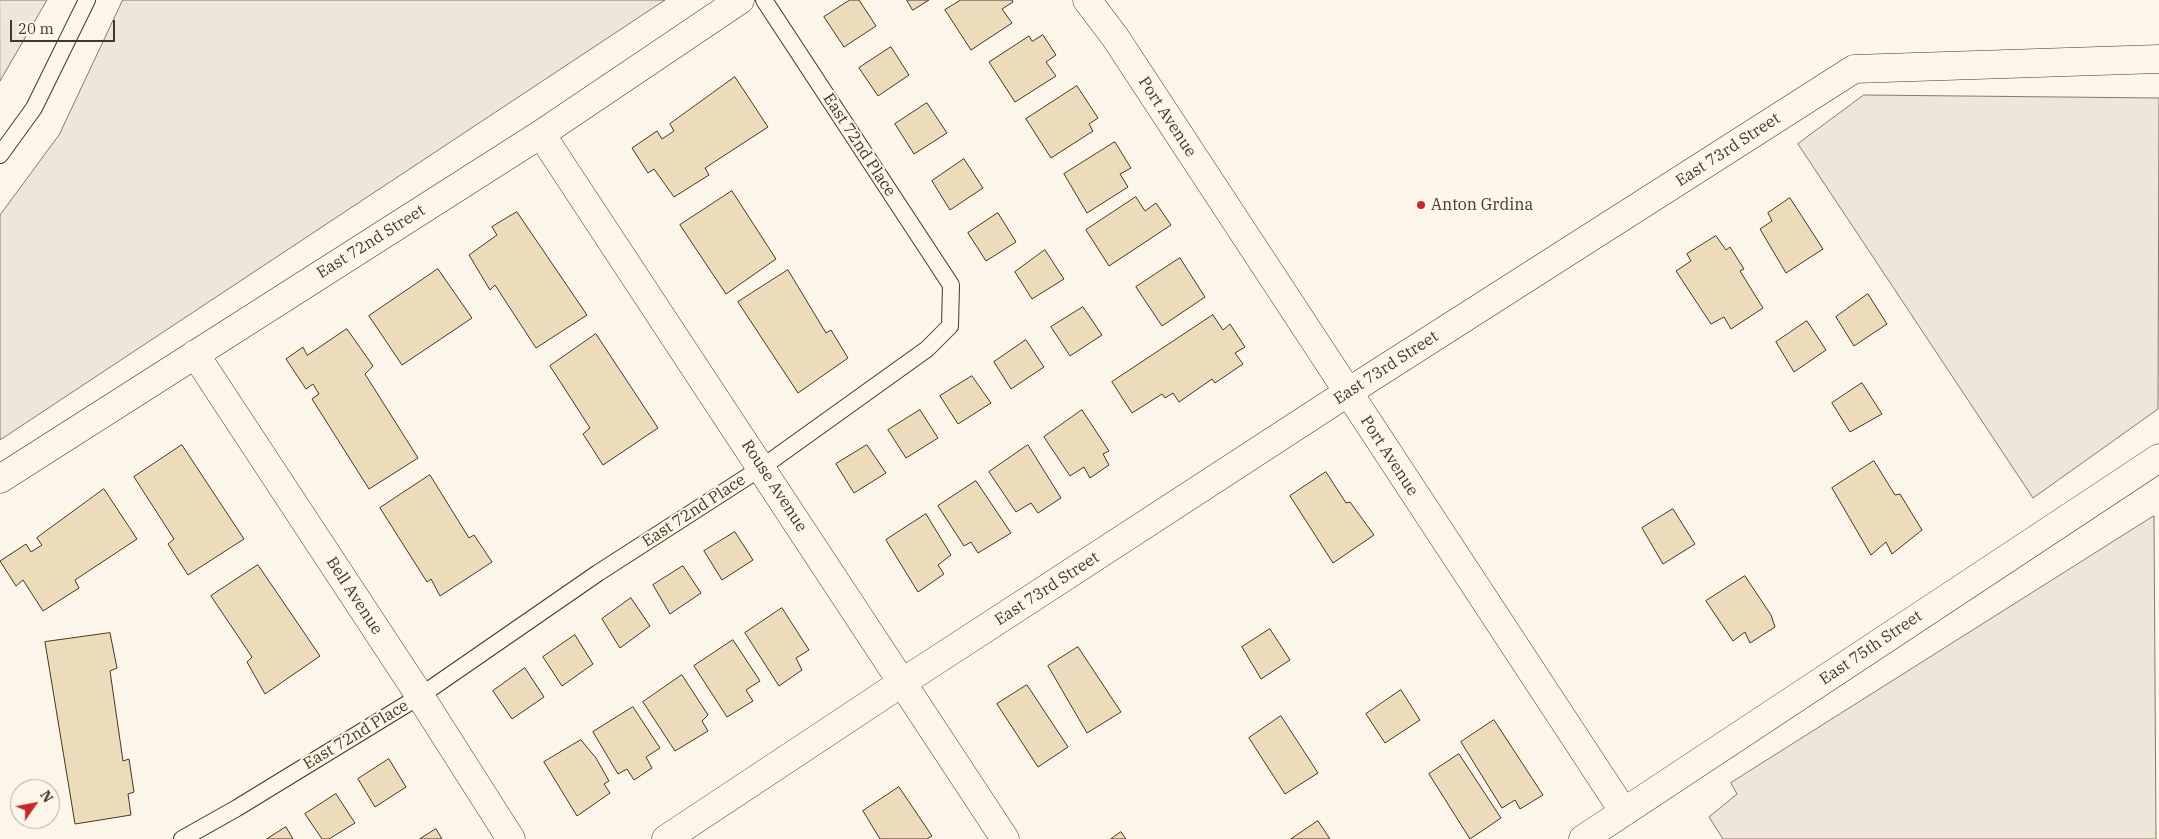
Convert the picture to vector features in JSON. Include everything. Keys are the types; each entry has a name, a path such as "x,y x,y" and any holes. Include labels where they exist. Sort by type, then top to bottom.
{"street":[{"name":"East 72nd Street","path":"0,479 542,134 740,0"},
{"name":"Port Avenue","path":"1087,0 1114,37 1624,812"},
{"name":"East 73rd Street","path":"666,839 1347,393 1854,69 2159,59"},
{"name":"Rouse Avenue","path":"542,134 903,682 1004,839"},
{"name":"Bell Avenue","path":"194,354 420,696 511,839"},
{"name":"East 75th Street","path":"1583,839 2159,458"}],"lane":[{"path":"0,155 34,108 87,0"},
{"name":"East 72nd Place","path":"182,839 237,808 420,696 598,572 761,468 927,349 950,326 951,285 764,0"}],"shaded area":[{"path":"0,0 47,0 0,81"},
{"path":"123,0 665,0 0,440 0,215 59,135"},
{"path":"1864,95 2159,98 2158,409 2033,498 1798,144"},
{"path":"2154,516 2156,839 1723,839 1709,817 1737,794 1731,783"}],"building":[{"path":"850,0 859,0 876,26 844,47 824,17"},
{"path":"907,0 929,0 913,10"},
{"path":"961,0 1012,0 1013,2 1002,9 1012,23 971,50 945,10"},
{"path":"1043,35 1056,55 1046,62 1056,76 1015,102 989,62 1029,36 1032,41"},
{"path":"891,47 909,75 878,96 859,68"},
{"path":"735,77 768,127 705,168 709,175 674,197 654,169 648,173 632,148 657,131 662,139 674,131 670,124"},
{"path":"1077,86 1098,118 1089,124 1093,131 1051,158 1026,119"},
{"path":"927,103 947,133 914,154 895,124"},
{"path":"1115,142 1131,168 1120,174 1128,187 1087,213 1064,174"},
{"path":"964,159 983,188 950,210 932,181"},
{"path":"732,191 776,259 726,294 680,225"},
{"path":"1136,197 1145,211 1156,203 1171,225 1109,266 1086,230"},
{"path":"1790,198 1823,249 1786,273 1760,229 1772,221 1768,213"},
{"path":"517,212 587,315 536,348 495,285 490,290 469,255 497,235 492,227"},
{"path":"998,213 1016,242 986,261 968,233"},
{"path":"1716,236 1726,250 1730,247 1744,269 1740,271 1763,308 1731,329 1724,317 1711,324 1676,271 1691,261 1687,254"},
{"path":"1045,250 1064,279 1032,299 1015,272"},
{"path":"1180,258 1205,297 1162,326 1136,287"},
{"path":"438,269 472,318 402,365 369,316"},
{"path":"788,270 826,333 831,330 848,358 798,393 738,302"},
{"path":"1868,294 1887,324 1854,346 1836,317"},
{"path":"1083,307 1102,335 1070,356 1051,327"},
{"path":"1213,315 1223,330 1230,324 1245,347 1235,353 1243,364 1215,383 1212,379 1179,402 1173,393 1165,398 1162,394 1132,413 1112,382"},
{"path":"1807,321 1826,350 1794,372 1776,342"},
{"path":"347,329 373,366 365,374 418,458 369,489 312,399 319,394 313,384 306,389 286,359 303,347 307,355"},
{"path":"596,334 658,428 603,465 583,434 590,428 550,366"},
{"path":"1026,340 1044,367 1011,389 994,362"},
{"path":"972,376 991,403 958,424 940,396"},
{"path":"1862,383 1882,414 1850,432 1832,403"},
{"path":"920,410 938,438 906,458 888,430"},
{"path":"1082,410 1109,451 1103,454 1109,465 1090,478 1084,467 1070,476 1044,437"},
{"path":"182,445 244,539 188,575 168,544 174,539 134,477"},
{"path":"867,445 886,473 854,493 836,464"},
{"path":"1028,445 1061,498 1038,513 1031,503 1016,512 989,472"},
{"path":"1874,461 1895,495 1900,494 1922,530 1892,554 1886,542 1871,555 1832,488"},
{"path":"1326,472 1346,503 1350,502 1374,535 1333,563 1290,496"},
{"path":"430,475 469,538 474,535 492,562 440,596 431,579 427,582 380,508"},
{"path":"976,481 1011,533 978,553 971,542 964,546 938,506"},
{"path":"104,489 137,539 75,580 79,588 43,611 23,580 16,586 0,561 26,544 31,552 42,545 37,538"},
{"path":"1673,509 1695,544 1663,564 1642,528"},
{"path":"926,514 951,555 938,565 944,574 918,592 886,540"},
{"path":"735,532 753,560 722,580 704,551"},
{"path":"258,565 320,656 265,694 247,662 252,657 211,596"},
{"path":"683,566 701,593 670,614 653,585"},
{"path":"1745,576 1771,615 1775,627 1750,643 1745,632 1733,641 1706,601"},
{"path":"631,598 650,626 620,648 602,619"},
{"path":"782,608 809,650 796,658 802,670 779,686 745,633"},
{"path":"1270,629 1290,660 1261,679 1242,647"},
{"path":"110,633 117,668 110,671 123,761 129,759 134,792 128,794 131,815 75,824 45,642"},
{"path":"575,635 593,664 562,686 543,657"},
{"path":"733,640 760,681 746,690 753,701 727,717 694,666"},
{"path":"1078,647 1121,712 1087,733 1048,666"},
{"path":"525,668 544,697 512,719 493,691"},
{"path":"682,675 708,715 702,721 708,731 675,751 643,702"},
{"path":"1027,685 1068,747 1038,767 997,704"},
{"path":"1401,690 1420,720 1385,743 1366,714"},
{"path":"633,707 660,748 646,757 652,768 634,780 627,769 618,774 593,732"},
{"path":"1281,716 1318,773 1285,794 1249,738"},
{"path":"1494,720 1543,795 1520,809 1515,800 1502,808 1461,742"},
{"path":"581,740 596,758 609,781 604,784 610,793 577,816 544,762"},
{"path":"1459,754 1501,818 1470,839 1429,774"},
{"path":"389,759 406,787 375,807 358,779"},
{"path":"899,787 932,836 927,839 880,839 863,811"},
{"path":"336,794 355,823 329,839 322,839 305,814"},
{"path":"1318,821 1330,839 1291,839"},
{"path":"286,827 293,839 267,839"},
{"path":"436,829 442,839 420,839"},
{"path":"1121,832 1126,839 1111,839"}],"place":[{"name":"Anton Grdina","path":"1421,205"}]}
